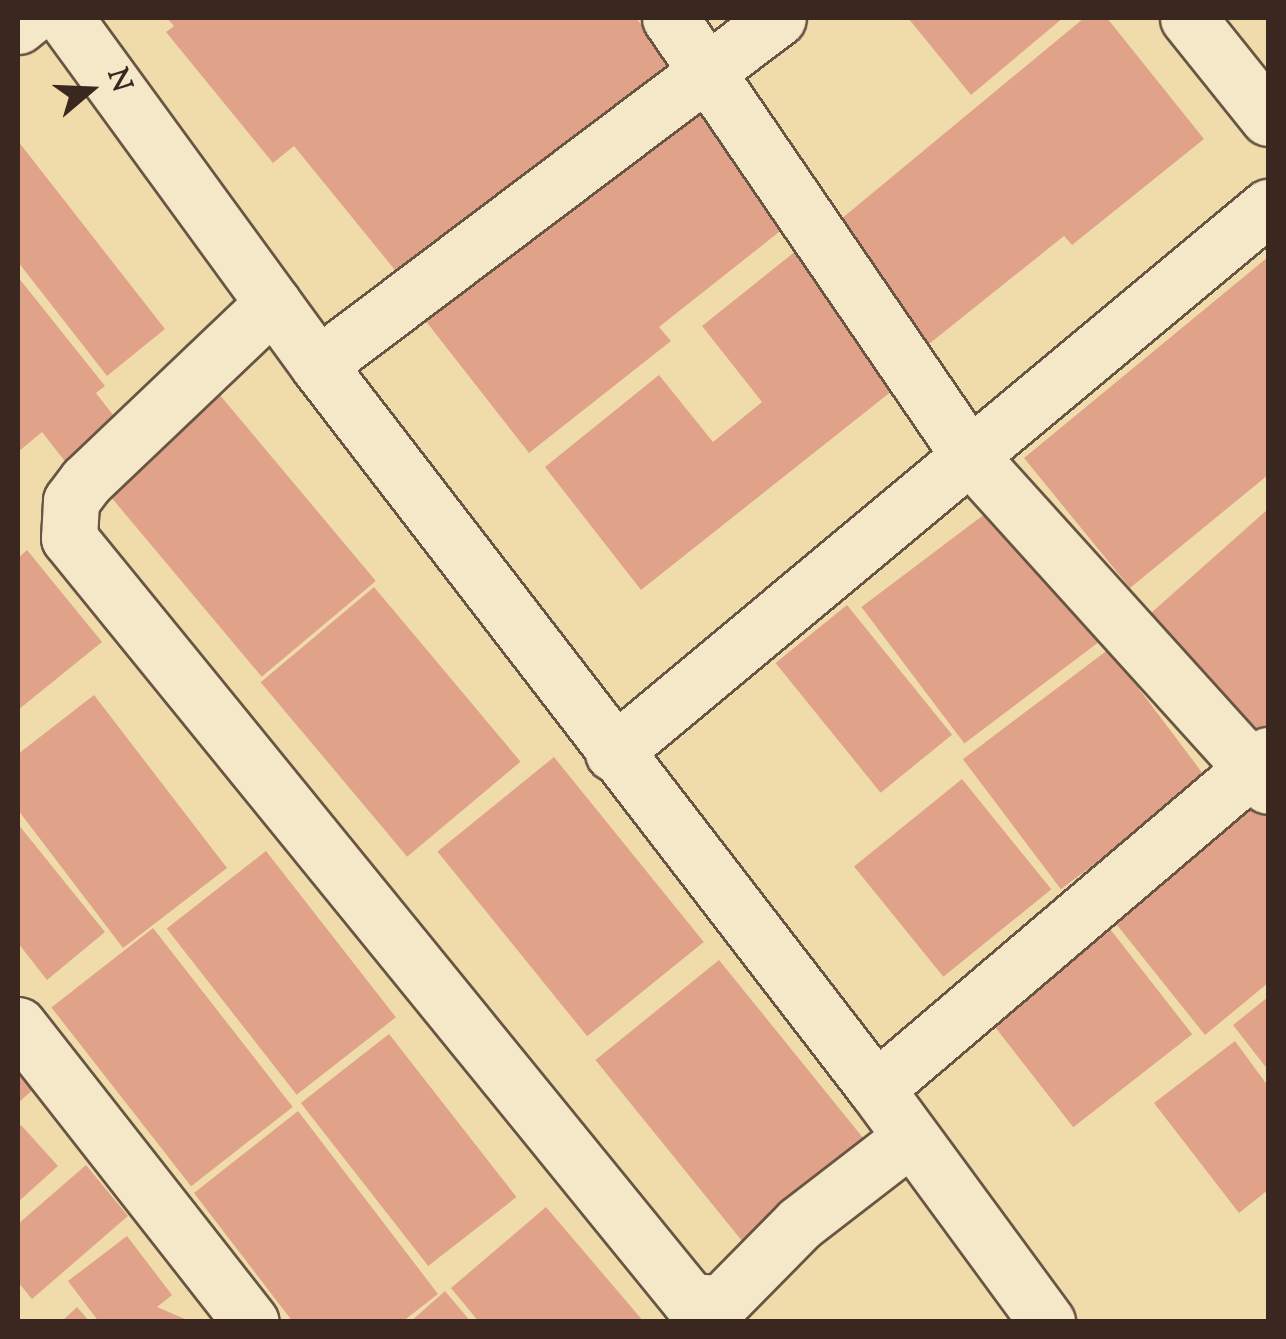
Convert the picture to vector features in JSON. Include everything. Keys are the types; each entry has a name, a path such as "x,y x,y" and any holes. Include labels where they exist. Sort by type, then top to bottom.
{"street":[{"path":"18,26 28,18"},
{"path":"65,18 318,365 613,753 876,1088 1047,1322"},
{"path":"670,18 968,454 1263,770 876,1088"},
{"path":"318,365 778,18"},
{"path":"1188,18 1268,118"},
{"path":"613,753 1268,207"},
{"path":"273,303 86,481 71,502 69,538 690,1301 721,1303 800,1223 910,1138"},
{"path":"18,1025 250,1322"}],"building":[{"path":"167,18 636,18 673,63 526,184 521,176 399,275 294,146 273,163 166,32 174,26"},
{"path":"908,18 1063,18 971,95"},
{"path":"1084,18 1107,18 1204,139 1072,245 1064,236 919,352 823,234"},
{"path":"700,93 798,217 659,327 671,341 529,453 421,315"},
{"path":"18,141 165,329 107,376 18,262"},
{"path":"802,246 907,379 641,590 545,467 659,375 713,442 762,402 702,326"},
{"path":"1268,257 1268,475 1130,588 1024,458"},
{"path":"18,277 105,386 96,393 130,437 78,478 42,432 18,452"},
{"path":"219,394 376,581 262,677 105,490"},
{"path":"998,504 1101,641 964,743 861,607"},
{"path":"1268,509 1268,741 1265,744 1151,613"},
{"path":"27,550 102,642 18,710 18,558"},
{"path":"374,587 521,762 407,857 261,682"},
{"path":"847,605 952,735 881,793 776,663"},
{"path":"1109,649 1207,779 1061,889 963,759"},
{"path":"94,695 227,868 123,948 18,810 18,754"},
{"path":"554,757 704,942 587,1036 437,851"},
{"path":"1252,775 1268,795 1268,983 1205,1035 1097,900"},
{"path":"962,779 1051,889 943,977 854,866"},
{"path":"18,824 105,932 47,980 18,943"},
{"path":"266,851 396,1017 297,1095 167,929"},
{"path":"1103,920 1192,1034 1073,1127 984,1013"},
{"path":"153,928 293,1107 191,1186 51,1007"},
{"path":"719,960 871,1147 747,1247 595,1060"},
{"path":"1268,997 1268,1070 1233,1025"},
{"path":"389,1034 516,1197 428,1266 301,1103"},
{"path":"1235,1041 1268,1086 1268,1190 1239,1213 1154,1103"},
{"path":"18,1064 37,1086 18,1103"},
{"path":"298,1111 438,1294 402,1322 293,1322 194,1193"},
{"path":"21,1125 58,1166 18,1202 18,1128"},
{"path":"86,1165 128,1216 32,1299 18,1282 18,1224"},
{"path":"546,1207 644,1322 479,1322 451,1288"},
{"path":"127,1236 172,1295 157,1307 192,1322 99,1322 68,1281"},
{"path":"445,1291 471,1322 410,1322"},
{"path":"77,1307 90,1322 61,1322"}]}
